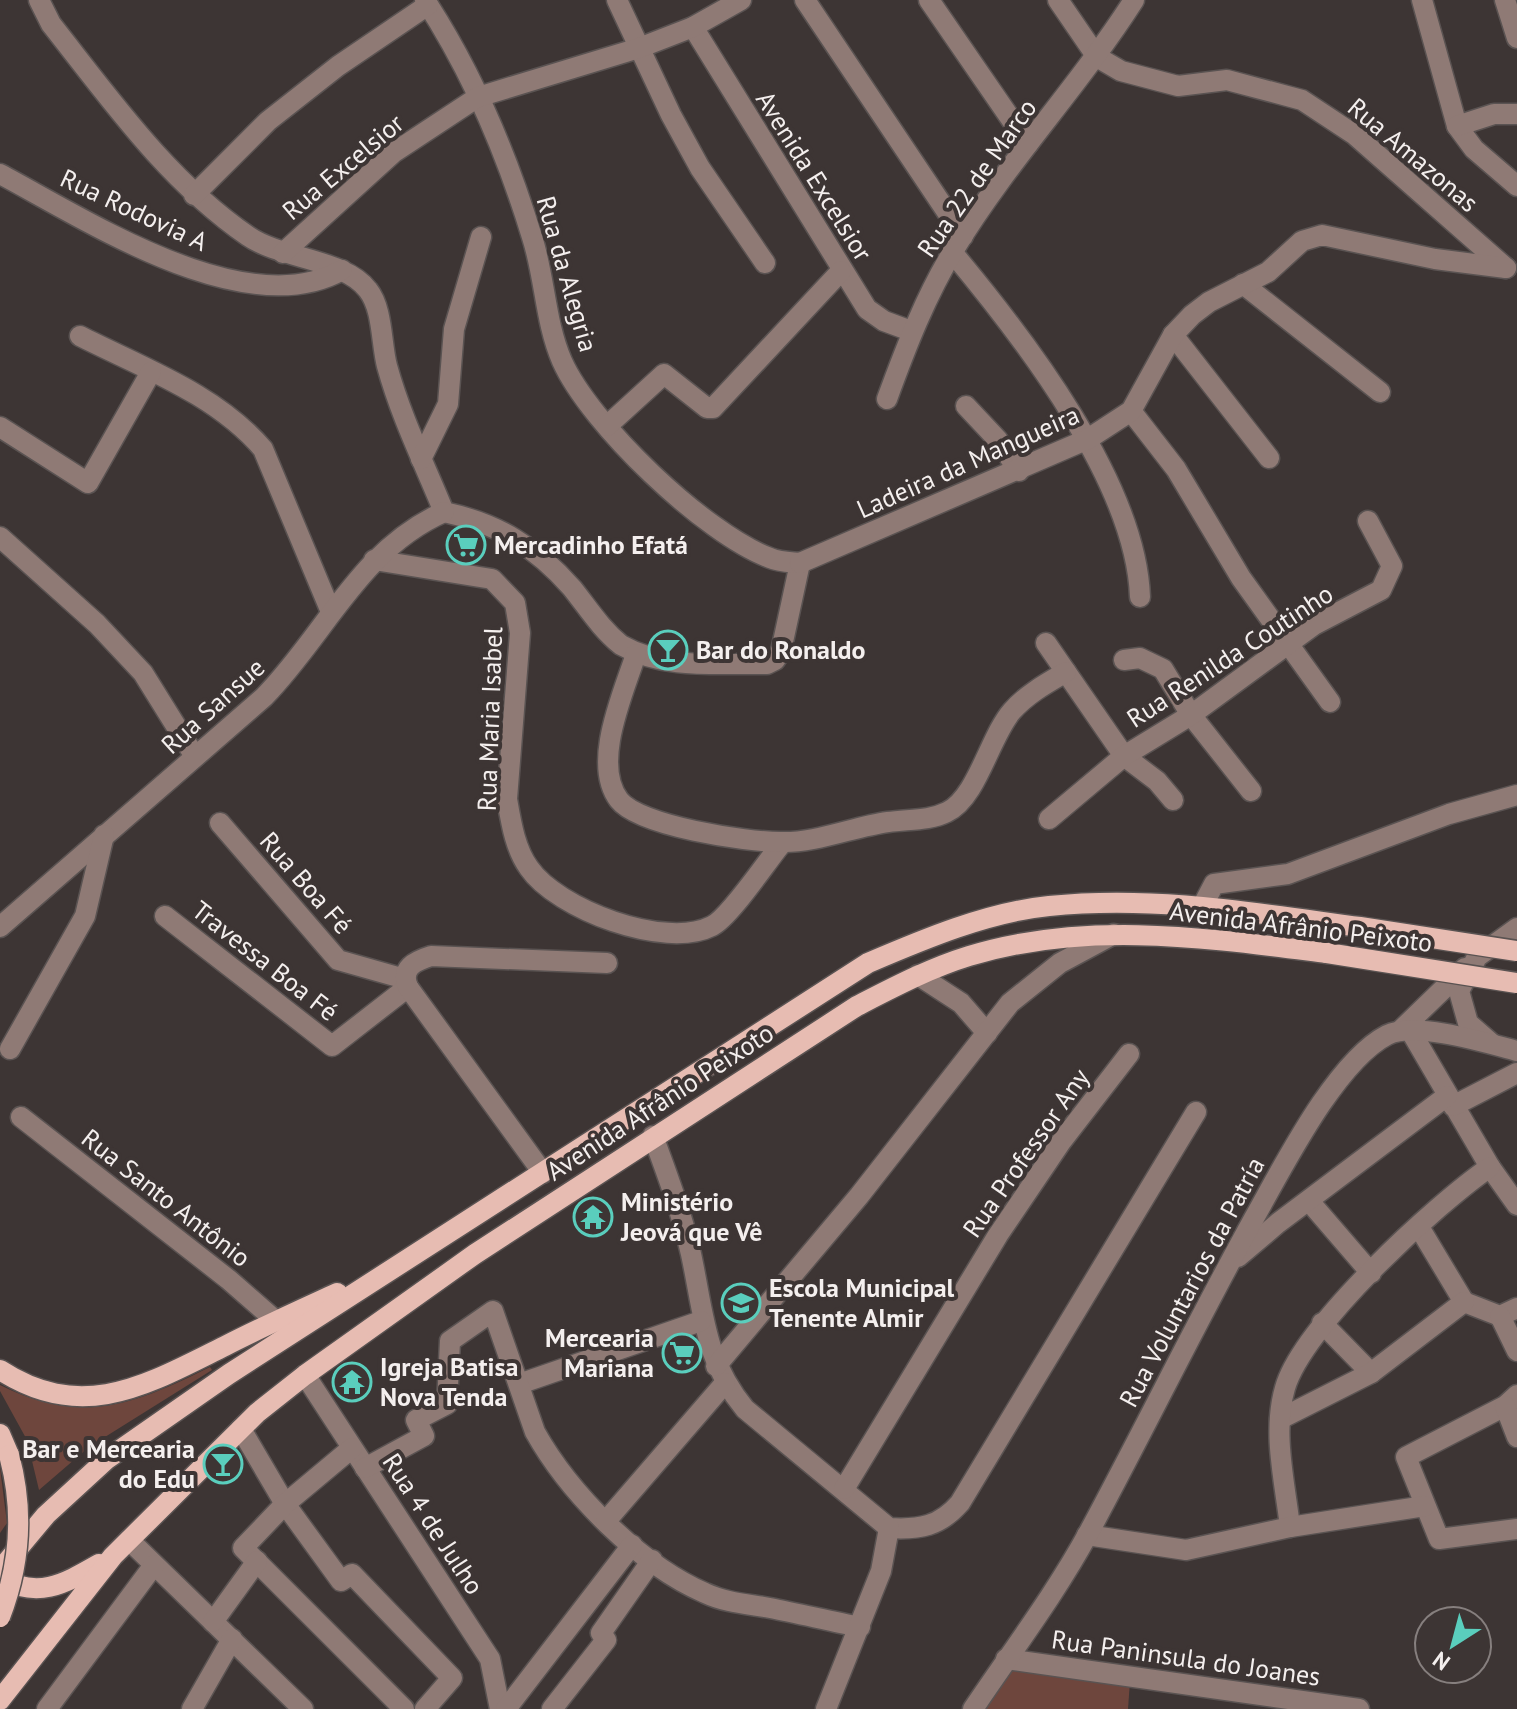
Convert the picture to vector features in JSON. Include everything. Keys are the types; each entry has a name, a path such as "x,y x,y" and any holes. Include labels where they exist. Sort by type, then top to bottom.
{"main road":[{"name":"Avenida Afrânio Peixoto","path":"0,1570 46,1515 107,1459 229,1374 410,1260 842,978 896,951 957,929 1046,906 1123,902 1203,905 1517,951"},
{"name":"Avenida Afrânio Peixoto","path":"0,1700 113,1556 241,1429 305,1375 475,1254 653,1136 857,1006 918,975 969,956 1023,943 1114,934 1187,935 1517,983"},
{"path":"0,1370 34,1388 58,1394 112,1395 147,1383 410,1260"},
{"path":"0,1434 9,1455 18,1498 18,1545 14,1576 0,1617"},
{"path":"0,1577 26,1589 54,1588 113,1556"}],"street":[{"path":"39,0 51,24 157,157 194,195 251,238 283,253 342,270 369,290 375,303 386,363 408,430 444,512 481,520 512,537 571,588 608,634 636,654 680,663 767,664 775,660 781,651 800,563"},
{"path":"617,0 700,168 765,263"},
{"path":"805,0 996,305 1088,439 1134,551 1140,597"},
{"path":"929,0 1028,144"},
{"path":"1058,0 1097,57"},
{"name":"Rua 22 de Marco","path":"887,399 911,331 958,244 1028,144 1097,57 1134,0"},
{"path":"1422,0 1457,126 1474,149 1517,186"},
{"path":"1505,0 1517,38"},
{"name":"Rua Excelsior","path":"283,253 393,153 478,97 639,48 693,27 734,2"},
{"path":"194,195 268,121 426,3"},
{"name":"Rua da Alegria","path":"426,3 478,97 533,239 562,360 607,426 700,515 742,545 772,559 800,563"},
{"name":"Avenida Excelsior","path":"693,27 867,309 884,321 911,331"},
{"name":"Rua Amazonas","path":"1097,57 1154,82 1178,86 1227,80 1302,100 1355,135 1511,271"},
{"path":"1457,126 1494,114 1517,114"},
{"name":"Rua Rodovia A","path":"0,174 155,255 204,273 249,284 286,285 322,279 342,270"},
{"name":"Ladeira da Mangueira","path":"800,563 1088,439 1131,411 1173,335 1209,302 1268,272 1302,241 1322,235 1435,259 1511,271"},
{"path":"421,459 448,404 454,329 481,237"},
{"path":"607,426 664,374 707,408 713,408 841,271"},
{"path":"1243,284 1380,392"},
{"path":"1173,335 1269,458"},
{"path":"80,336 204,398 244,427 263,449 331,612"},
{"path":"0,427 88,483 151,372"},
{"path":"966,406 997,439 1019,471"},
{"path":"1131,411 1176,469 1241,578 1330,702"},
{"name":"Rua Sansue","path":"0,927 264,697 296,664 331,612 374,560 418,524 444,512"},
{"name":"Rua Renilda Coutinho","path":"1049,819 1124,756 1191,715 1326,618 1381,590 1389,579 1392,566 1368,521"},
{"path":"0,537 97,624 143,673 194,755"},
{"name":"Rua Maria Isabel","path":"374,560 492,579 515,603 520,633 507,799 510,818 528,868 571,902 609,920 638,928 697,932 714,925 726,914 782,843"},
{"path":"1046,643 1124,756 1157,781 1173,800"},
{"path":"636,654 610,744 610,780 619,799 638,815 663,824 782,843 886,822 933,818 951,811 965,796 1010,713 1023,700 1066,672"},
{"path":"1124,660 1140,658 1163,669 1191,715 1251,791"},
{"path":"1203,905 1214,884 1288,874 1449,814 1517,795"},
{"name":"Rua Boa Fé","path":"220,823 338,960 407,983"},
{"path":"10,1049 85,916 104,835"},
{"name":"Travessa Boa Fé","path":"165,916 332,1046 407,983"},
{"path":"1491,1043 1468,1023 1459,991 1465,974 1477,957 1517,928"},
{"path":"606,1521 1010,1003 1060,963 1114,934"},
{"path":"543,1173 407,983 415,961 431,956 607,963"},
{"name":"Rua Voluntarios da Patría","path":"973,1709 1087,1535 1228,1265 1310,1121 1369,1049 1406,1030 1477,957"},
{"path":"918,975 961,1003 987,1033"},
{"path":"1406,1030 1491,1043 1517,1051"},
{"path":"1406,1030 1490,1167 1514,1192"},
{"name":"Rua Professor Any","path":"844,1489 998,1235 1061,1142 1129,1054"},
{"path":"1228,1265 1309,1201 1450,1101 1517,1073"},
{"path":"653,1136 691,1254 701,1321 720,1374 745,1409 889,1528 930,1526 947,1518 960,1503 1196,1112"},
{"name":"Rua Santo Antônio","path":"21,1117 228,1279 276,1321"},
{"path":"1290,1527 1280,1419 1284,1388 1322,1323 1419,1227 1490,1167"},
{"path":"1309,1201 1371,1273"},
{"path":"1419,1227 1464,1302 1508,1312 1517,1351"},
{"path":"1280,1419 1371,1373 1464,1302"},
{"path":"365,1468 424,1436 416,1420 447,1404 450,1341 493,1311 545,1450 606,1521 632,1545 704,1593 727,1601 860,1627"},
{"path":"519,1384 701,1321"},
{"path":"1322,1323 1371,1373"},
{"name":"Rua 4 de Julho","path":"305,1375 490,1659 503,1709"},
{"path":"1517,1437 1511,1401 1406,1457 1439,1539 1517,1529"},
{"path":"241,1429 285,1504 341,1581 352,1574 452,1678 425,1709"},
{"path":"213,1622 250,1554 285,1504 352,1448"},
{"path":"1087,1535 1186,1550 1290,1527 1425,1506"},
{"path":"826,1709 881,1571 889,1528"},
{"path":"129,1540 303,1709"},
{"path":"503,1709 632,1545"},
{"path":"250,1554 404,1709"},
{"path":"552,1709 606,1640 601,1633 652,1560"},
{"path":"47,1709 154,1565"},
{"path":"192,1709 232,1639"},
{"name":"Rua Paninsula do Joanes","path":"1006,1659 1359,1709"}],"shaded area":[{"path":"210,1367 212,1370 89,1447 39,1490 27,1440 0,1391 0,1385 29,1398 57,1405 107,1406 156,1392"},
{"path":"0,1468 7,1523 0,1533"},
{"path":"1005,1670 1130,1681 1128,1709 980,1709"}],"place":[{"name":"Mercadinho Efatá","path":"466,545"},
{"name":"Bar do Ronaldo","path":"668,650"},
{"name":"Ministério Jeová que Vê","path":"593,1217"},
{"name":"Escola Municipal Tenente Almir","path":"741,1303"},
{"name":"Mercearia Mariana","path":"682,1353"},
{"name":"Igreja Batisa Nova Tenda","path":"352,1382"},
{"name":"Bar e Mercearia do Edu","path":"223,1464"}]}
